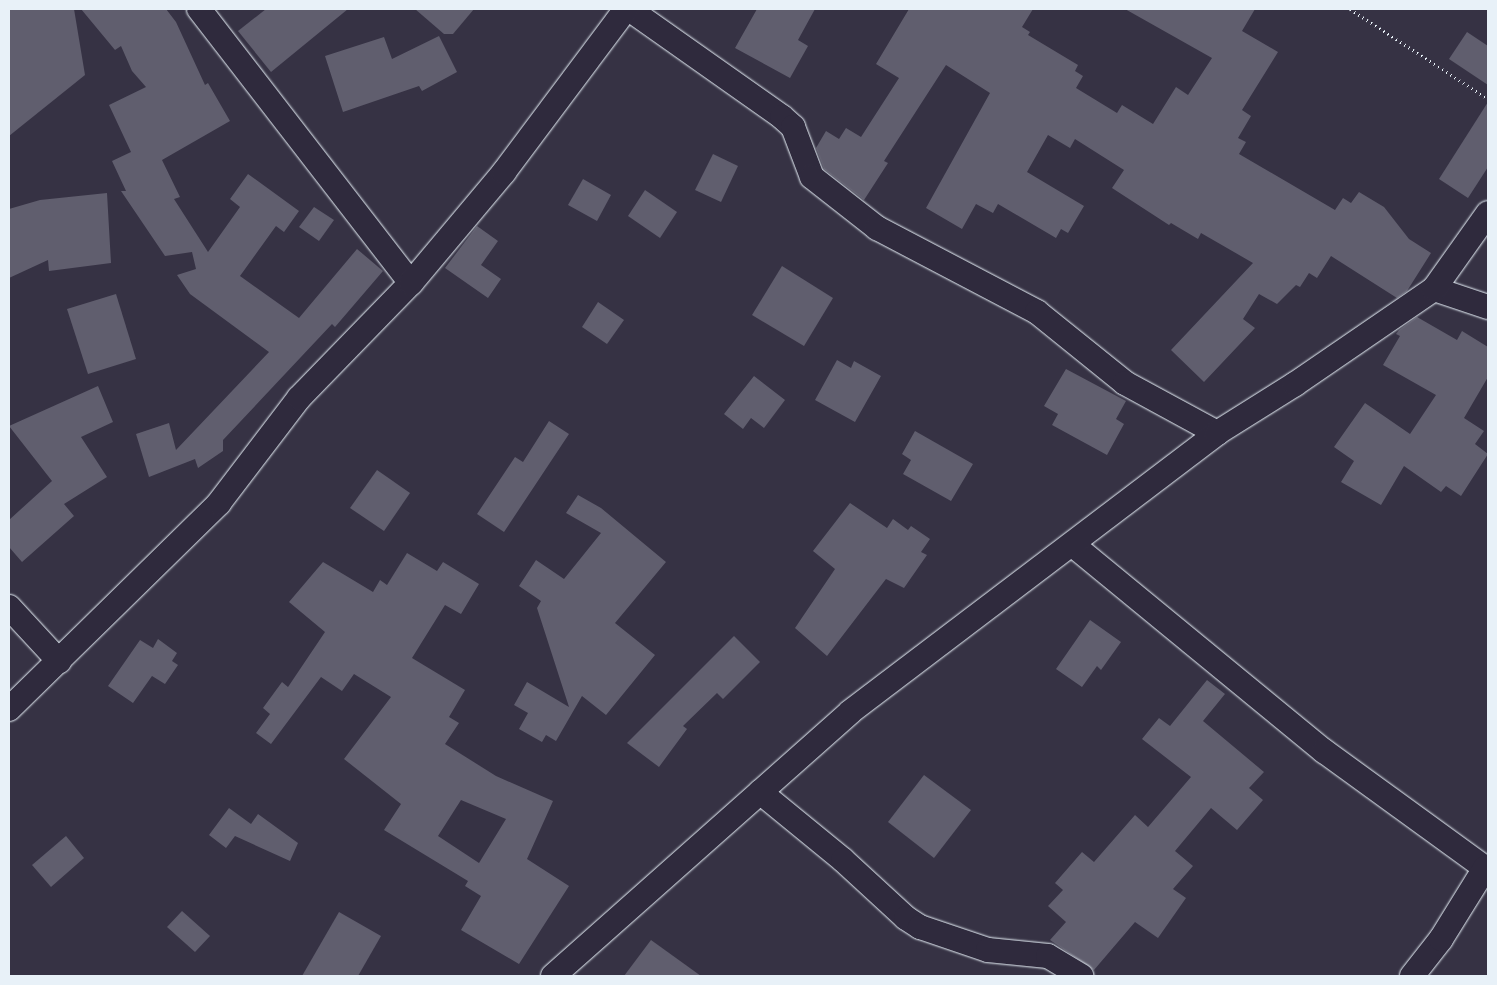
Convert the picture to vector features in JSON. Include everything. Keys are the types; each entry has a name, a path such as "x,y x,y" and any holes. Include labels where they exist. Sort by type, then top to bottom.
{"street":[{"path":"199,9 411,283"},
{"path":"9,709 219,503 299,398 411,283 504,172 627,9 782,116 793,127 812,177 877,228 1037,312 1125,383 1217,433"},
{"path":"553,976 850,712 1073,545 1217,433 1296,384 1434,289 1488,213"},
{"path":"1434,289 1488,307"},
{"path":"1073,545 1324,751 1487,869 1452,923 1412,976"},
{"path":"9,607 60,661"},
{"path":"760,792 913,923 988,950 1048,956 1081,976"}],"path":[{"path":"1350,9 1488,99"}],"building":[{"path":"9,9 74,9 85,75 9,136"},
{"path":"81,9 166,9 176,22 205,85 208,83 230,121 162,160 180,197 174,199 208,252 240,207 230,199 248,174 299,211 284,232 276,226 240,276 299,318 357,249 383,271 335,327 332,324 223,440 223,451 198,468 195,459 149,477 136,434 169,423 176,450 269,352 190,294 177,275 196,269 192,252 165,256 121,191 126,191 112,161 131,152 109,105 146,87 132,71 121,46 115,50"},
{"path":"266,9 348,9 271,72 238,31"},
{"path":"415,9 474,9 453,34 444,34"},
{"path":"757,9 815,9 798,40 808,46 790,78 735,48"},
{"path":"909,9 1033,9 1022,27 1030,32 1028,35 1078,65 1075,71 1083,76 1076,88 1117,113 1122,105 1153,124 1176,87 1188,95 1212,58 1125,9 1255,9 1242,31 1278,52 1242,110 1251,116 1238,138 1246,142 1239,154 1335,210 1343,198 1351,203 1359,192 1384,207 1409,239 1431,253 1407,291 1397,298 1331,256 1317,278 1309,273 1300,287 1296,285 1277,304 1259,294 1243,319 1255,328 1204,382 1171,350 1253,263 1201,233 1198,239 1171,223 1169,225 1112,188 1124,170 1075,139 1070,148 1048,135 1027,172 1084,206 1068,233 1061,229 1056,238 998,204 993,213 976,204 962,229 926,208 990,93 946,65 884,161 888,163 864,200 824,169 816,148 826,131 839,139 846,128 861,137 899,78 876,64"},
{"path":"1467,32 1488,46 1488,85 1449,59"},
{"path":"439,36 457,72 422,91 419,86 343,112 325,56 384,37 392,59"},
{"path":"1488,102 1488,167 1468,198 1439,179"},
{"path":"713,154 738,166 721,202 695,190"},
{"path":"583,179 611,195 597,221 568,205"},
{"path":"645,190 677,212 660,238 628,216"},
{"path":"107,193 111,263 49,271 48,260 9,278 9,209 40,200"},
{"path":"314,207 334,220 319,241 299,227"},
{"path":"477,226 498,241 481,265 501,279 488,298 445,268"},
{"path":"782,266 833,298 804,346 752,315"},
{"path":"116,294 136,359 88,374 67,309"},
{"path":"598,302 624,320 607,344 582,327"},
{"path":"1417,317 1457,340 1462,331 1488,347 1488,377 1464,418 1484,431 1475,444 1488,454 1461,496 1446,486 1441,492 1404,466 1381,505 1341,482 1354,461 1334,447 1365,403 1410,434 1436,395 1383,365 1400,336 1396,334"},
{"path":"837,360 851,368 854,361 881,376 855,422 815,400"},
{"path":"1066,369 1126,401 1116,419 1124,424 1107,455 1052,425 1058,414 1044,406"},
{"path":"754,376 785,400 764,428 751,418 743,429 724,414"},
{"path":"98,386 113,422 81,437 107,477 64,504 74,516 22,562 9,547 9,520 52,481 9,426"},
{"path":"549,421 569,434 504,532 477,514 515,457 523,462"},
{"path":"915,431 973,464 951,501 903,474 911,460 902,454"},
{"path":"377,470 410,493 384,531 350,508"},
{"path":"578,495 601,508 666,562 615,623 655,655 606,715 582,696 556,741 546,735 542,742 519,729 528,713 514,705 527,682 569,707 537,608 541,601 519,586 536,560 564,579 601,533 566,513"},
{"path":"850,503 887,528 893,519 908,530 911,526 930,539 921,552 927,555 904,588 886,579 827,656 795,628 835,569 813,551"},
{"path":"407,553 437,571 443,562 479,584 461,614 445,605 412,658 465,690 449,717 459,723 445,744 496,776 553,801 527,859 569,886 519,964 461,930 481,896 465,886 468,881 384,830 401,804 344,759 391,697 354,674 342,691 321,677 271,744 256,733 270,714 263,708 282,682 288,687 325,632 289,602 323,562 373,592 380,580 387,585","holes":["461,800 506,819 479,863 438,836"]},
{"path":"1090,620 1121,642 1101,670 1097,666 1082,687 1056,669"},
{"path":"734,636 760,662 723,699 717,693 683,726 687,729 659,767 627,743"},
{"path":"158,639 177,653 172,661 178,665 165,684 152,676 133,703 108,686 140,640 153,648"},
{"path":"1207,680 1225,694 1203,721 1264,772 1249,788 1263,800 1237,830 1211,808 1175,851 1193,866 1173,889 1186,898 1158,938 1135,922 1094,970 1050,940 1066,922 1048,906 1063,890 1055,883 1082,852 1094,862 1135,815 1148,827 1191,777 1142,739 1159,718 1170,726"},
{"path":"924,775 971,810 934,858 888,822"},
{"path":"229,808 251,824 258,814 298,843 290,861 235,836 226,848 209,835"},
{"path":"66,836 84,858 51,887 32,865"},
{"path":"182,911 210,936 195,952 167,927"},
{"path":"339,912 381,936 358,976 302,976"},
{"path":"651,940 701,976 624,976"}]}
